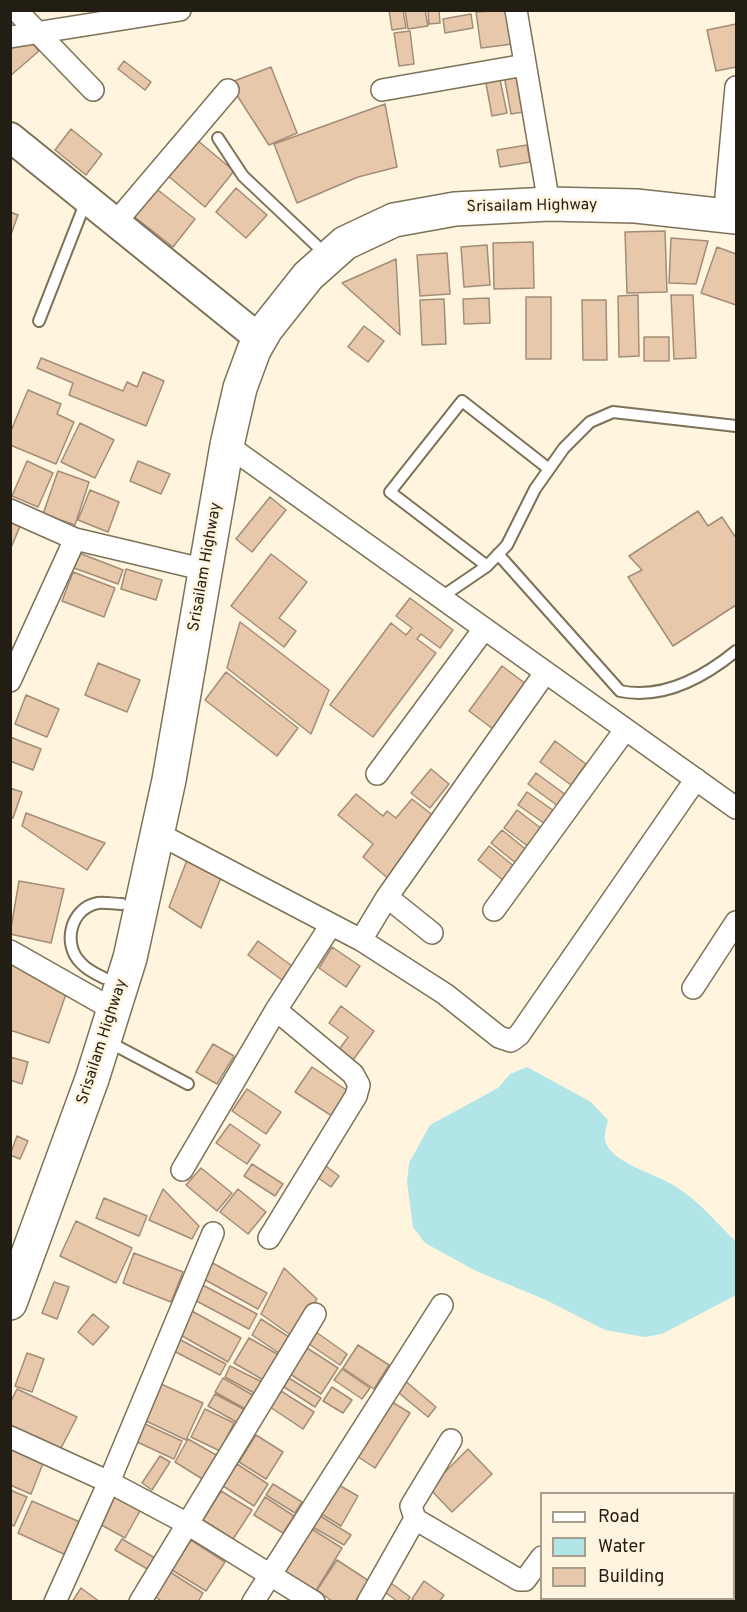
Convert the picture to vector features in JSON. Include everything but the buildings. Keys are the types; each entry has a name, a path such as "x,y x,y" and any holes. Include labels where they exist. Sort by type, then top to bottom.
{"highway":[{"name":"Srisailam Highway","path":"10,1246 105,1008 130,958 171,769 214,426 223,393 288,272 317,246 356,219 401,201 465,190 546,194 636,206 733,204"},
{"name":"Srisailam Highway","path":"10,1303 105,1008 122,904 150,769 196,568 254,334 308,276 345,243 394,220 546,194"}],"street":[{"path":"16,10 93,90"},
{"path":"10,37 145,12 180,10"},
{"path":"516,10 546,194"},
{"path":"382,90 525,64"},
{"path":"733,204 736,87"},
{"path":"116,222 228,90"},
{"path":"10,137 254,334"},
{"path":"227,445 736,808"},
{"path":"10,510 75,539 196,568"},
{"path":"10,681 75,539"},
{"path":"376,774 484,629"},
{"path":"361,940 387,897 545,673"},
{"path":"494,910 625,730"},
{"path":"158,833 361,940 445,994 500,1038 511,1041 519,1035 696,779"},
{"path":"387,897 432,933"},
{"path":"693,988 736,922"},
{"path":"182,1170 276,1010 331,924"},
{"path":"10,951 105,1008"},
{"path":"269,1238 356,1096 359,1085 353,1074 276,1010"},
{"path":"55,1602 109,1482 213,1233"},
{"path":"253,1602 442,1305"},
{"path":"140,1602 186,1522 315,1314"},
{"path":"10,1437 109,1482 186,1522 314,1602"},
{"path":"451,1440 411,1506 415,1519 519,1580 525,1580 540,1560"},
{"path":"368,1602 415,1519"}],"lane":[{"path":"218,138 243,176 317,246"},
{"path":"39,321 86,200"},
{"path":"487,566 390,492 462,402 549,469"},
{"path":"440,598 487,566 507,544 535,489 564,448 590,422 613,412 736,426"},
{"path":"498,554 620,691 641,695 665,691 713,670 736,651"},
{"path":"122,904 97,903 87,908 72,928 69,941 74,954 89,970 105,1008 188,1084"}],"water":[{"path":"527,1067 591,1102 608,1120 605,1141 614,1154 630,1165 684,1192 736,1242 736,1295 662,1334 645,1337 605,1330 546,1300 476,1271 425,1243 413,1227 407,1182 409,1163 430,1125 498,1088 510,1074"}]}
